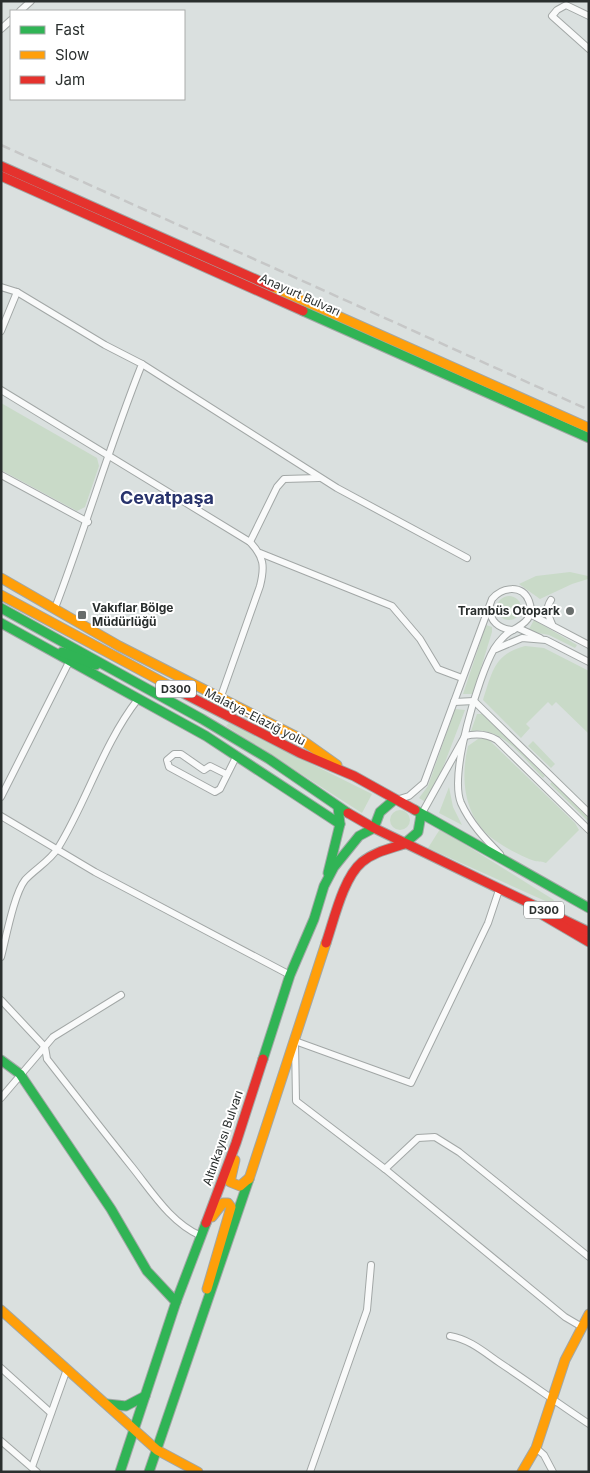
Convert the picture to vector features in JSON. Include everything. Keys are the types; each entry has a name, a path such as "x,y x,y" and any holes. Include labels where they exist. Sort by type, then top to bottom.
{"main road":[{"name":"Anayurt Bulvarı","path":"1,166 589,428"},
{"name":"Anayurt Bulvarı","path":"1,176 589,438"},
{"path":"2,579 119,646 298,738 354,776"},
{"name":"Malatya-Elazığ yolu","path":"1,595 213,710 300,754 354,776 394,800"},
{"name":"Malatya-Elazığ yolu","path":"1,608 120,675 202,718 269,759 338,807 374,828"},
{"path":"1,623 236,755 340,824"},
{"path":"40,644 120,675"},
{"path":"149,1472 250,1176 335,915 352,873 362,862 378,852 404,844 417,834 421,828 421,815 394,800 380,812 374,828 404,844"},
{"path":"324,886 340,824 338,807"},
{"name":"D300","path":"421,815 589,908"},
{"name":"Altınkayısı Bulvarı","path":"120,1472 176,1302 252,1093 290,975 314,919 324,886 334,867 359,836 374,828"},
{"name":"D300","path":"404,844 589,932"},
{"path":"499,890 589,942"},
{"path":"570,896 589,904"},
{"path":"1,1060 20,1074 111,1210 147,1271 176,1302"},
{"path":"250,1176 240,1186 230,1182 230,1176 253,1106 252,1093"},
{"path":"201,1236 220,1206 223,1203 228,1203 231,1207 230,1215 207,1285 203,1314"},
{"path":"1,1310 157,1450 198,1472"},
{"path":"522,1472 536,1448 565,1360 589,1314"},
{"path":"107,1404 126,1406 145,1396"}],"street":[{"path":"21,10 31,1"},
{"path":"589,16 566,4 552,16 589,49"},
{"path":"1,287 17,292 105,345 142,364 320,478 468,558"},
{"path":"1,331 17,292"},
{"path":"55,608 88,522 108,453 142,364"},
{"path":"1,390 108,453 250,542 260,553 265,568 220,699"},
{"path":"1,475 88,522"},
{"path":"250,542 276,487 284,479 320,478"},
{"path":"260,553 392,606 420,639 438,668 462,678"},
{"path":"394,800 409,796 424,782 490,606 497,593 503,590 515,589 526,596 530,614 527,621 494,649 474,701 465,736 457,784 461,802 480,833 505,860"},
{"path":"551,600 547,606 548,616 552,625"},
{"path":"490,606 491,618 500,628 516,629 546,640 589,662"},
{"path":"530,614 589,645"},
{"path":"494,649 522,638 546,640"},
{"path":"1,797 69,662"},
{"path":"1,957 19,892 25,881 57,849 93,776 129,711 138,699"},
{"path":"454,702 474,701 589,814"},
{"path":"465,736 489,735 497,740 589,830"},
{"path":"421,815 465,736"},
{"path":"226,774 210,766 204,770 181,754 174,754 167,760 169,767 216,792 220,789 236,755"},
{"path":"543,785 551,776"},
{"path":"1,816 57,849 290,975"},
{"path":"499,890 488,923 411,1083 295,1041 296,1101 385,1169 565,1317 582,1327"},
{"path":"1,1098 53,1037 121,995"},
{"path":"1,1000 45,1047 47,1059 147,1186 186,1229 201,1236"},
{"path":"385,1169 418,1138 435,1137 459,1152 589,1257"},
{"path":"310,1472 367,1310 371,1265"},
{"path":"450,1336 462,1338 554,1398 589,1424"},
{"path":"1,1368 51,1413"},
{"path":"1,1441 35,1469 51,1413 67,1370"},
{"path":"536,1448 544,1455 553,1472"}],"green space":[{"path":"1,403 97,458 99,466 85,507 77,511 1,470"},
{"path":"570,572 588,576 588,579 572,584 540,599 519,584 536,576"},
{"path":"509,596 518,599 521,608 518,617 509,620 500,617 497,608 500,599"},
{"path":"534,620 577,645 575,648 549,635 528,631"},
{"path":"486,625 492,627 492,632 473,694 463,694"},
{"path":"525,646 544,648 589,671 589,734 556,702 552,706 548,702 526,724 530,728 521,738 483,700 492,673 500,659"},
{"path":"455,709 465,710 429,804 419,798 428,786"},
{"path":"477,714 482,714 545,776 543,778 520,753 502,738 493,733 471,731"},
{"path":"229,723 372,794 362,813 226,726"},
{"path":"478,739 488,739 575,823 579,830 546,863 530,859 502,845 483,830 476,820 470,809 467,797 464,771 468,746"},
{"path":"533,741 555,764 551,768 528,746"},
{"path":"552,782 589,818 589,822 550,784"},
{"path":"449,787 453,807 462,825 439,813"},
{"path":"396,810 404,810 410,816 410,824 404,830 396,830 390,824 390,816"},
{"path":"440,829 554,900 552,904 428,848"}],"railway":[{"path":"1,145 589,410"}],"traffic: fast":[{"path":"303,311 589,438"},
{"path":"1,608 202,719 269,759 348,813"},
{"path":"1,623 206,736 340,824"},
{"path":"62,652 96,665"},
{"path":"374,828 380,812 394,800"},
{"path":"328,873 340,824 338,807"},
{"path":"415,810 589,908"},
{"path":"404,844 418,832 421,815"},
{"path":"263,1059 290,975 314,919 324,886 334,867 359,836 374,828"},
{"path":"1,1060 20,1074 111,1209 147,1271 176,1302"},
{"path":"149,1472 249,1179"},
{"path":"120,1472 176,1302 206,1223"},
{"path":"107,1404 126,1406 145,1396"}],"traffic: slow":[{"path":"273,287 589,428"},
{"path":"1,578 119,646 299,738 337,765"},
{"path":"1,595 181,692"},
{"path":"249,1179 326,943"},
{"path":"235,1160 230,1182 240,1186 248,1179"},
{"path":"207,1289 231,1207 228,1203 223,1203 212,1217"},
{"path":"1,1310 157,1450 198,1472"},
{"path":"522,1472 536,1448 565,1360 589,1314"}],"traffic: jam":[{"path":"1,166 273,287"},
{"path":"1,176 303,311"},
{"path":"181,692 300,753 354,776 415,810"},
{"path":"348,813 374,828 589,932"},
{"path":"326,943 344,889 355,869 372,856 404,844"},
{"path":"536,911 589,942"},
{"path":"206,1223 236,1143 263,1059"}],"place":[{"name":"Trambüs Otopark","path":"570,611"},
{"name":"Vakıflar Bölge Müdürlüğü","path":"82,615"}],"district":[{"name":"Cevatpaşa","path":"167,498"}]}
